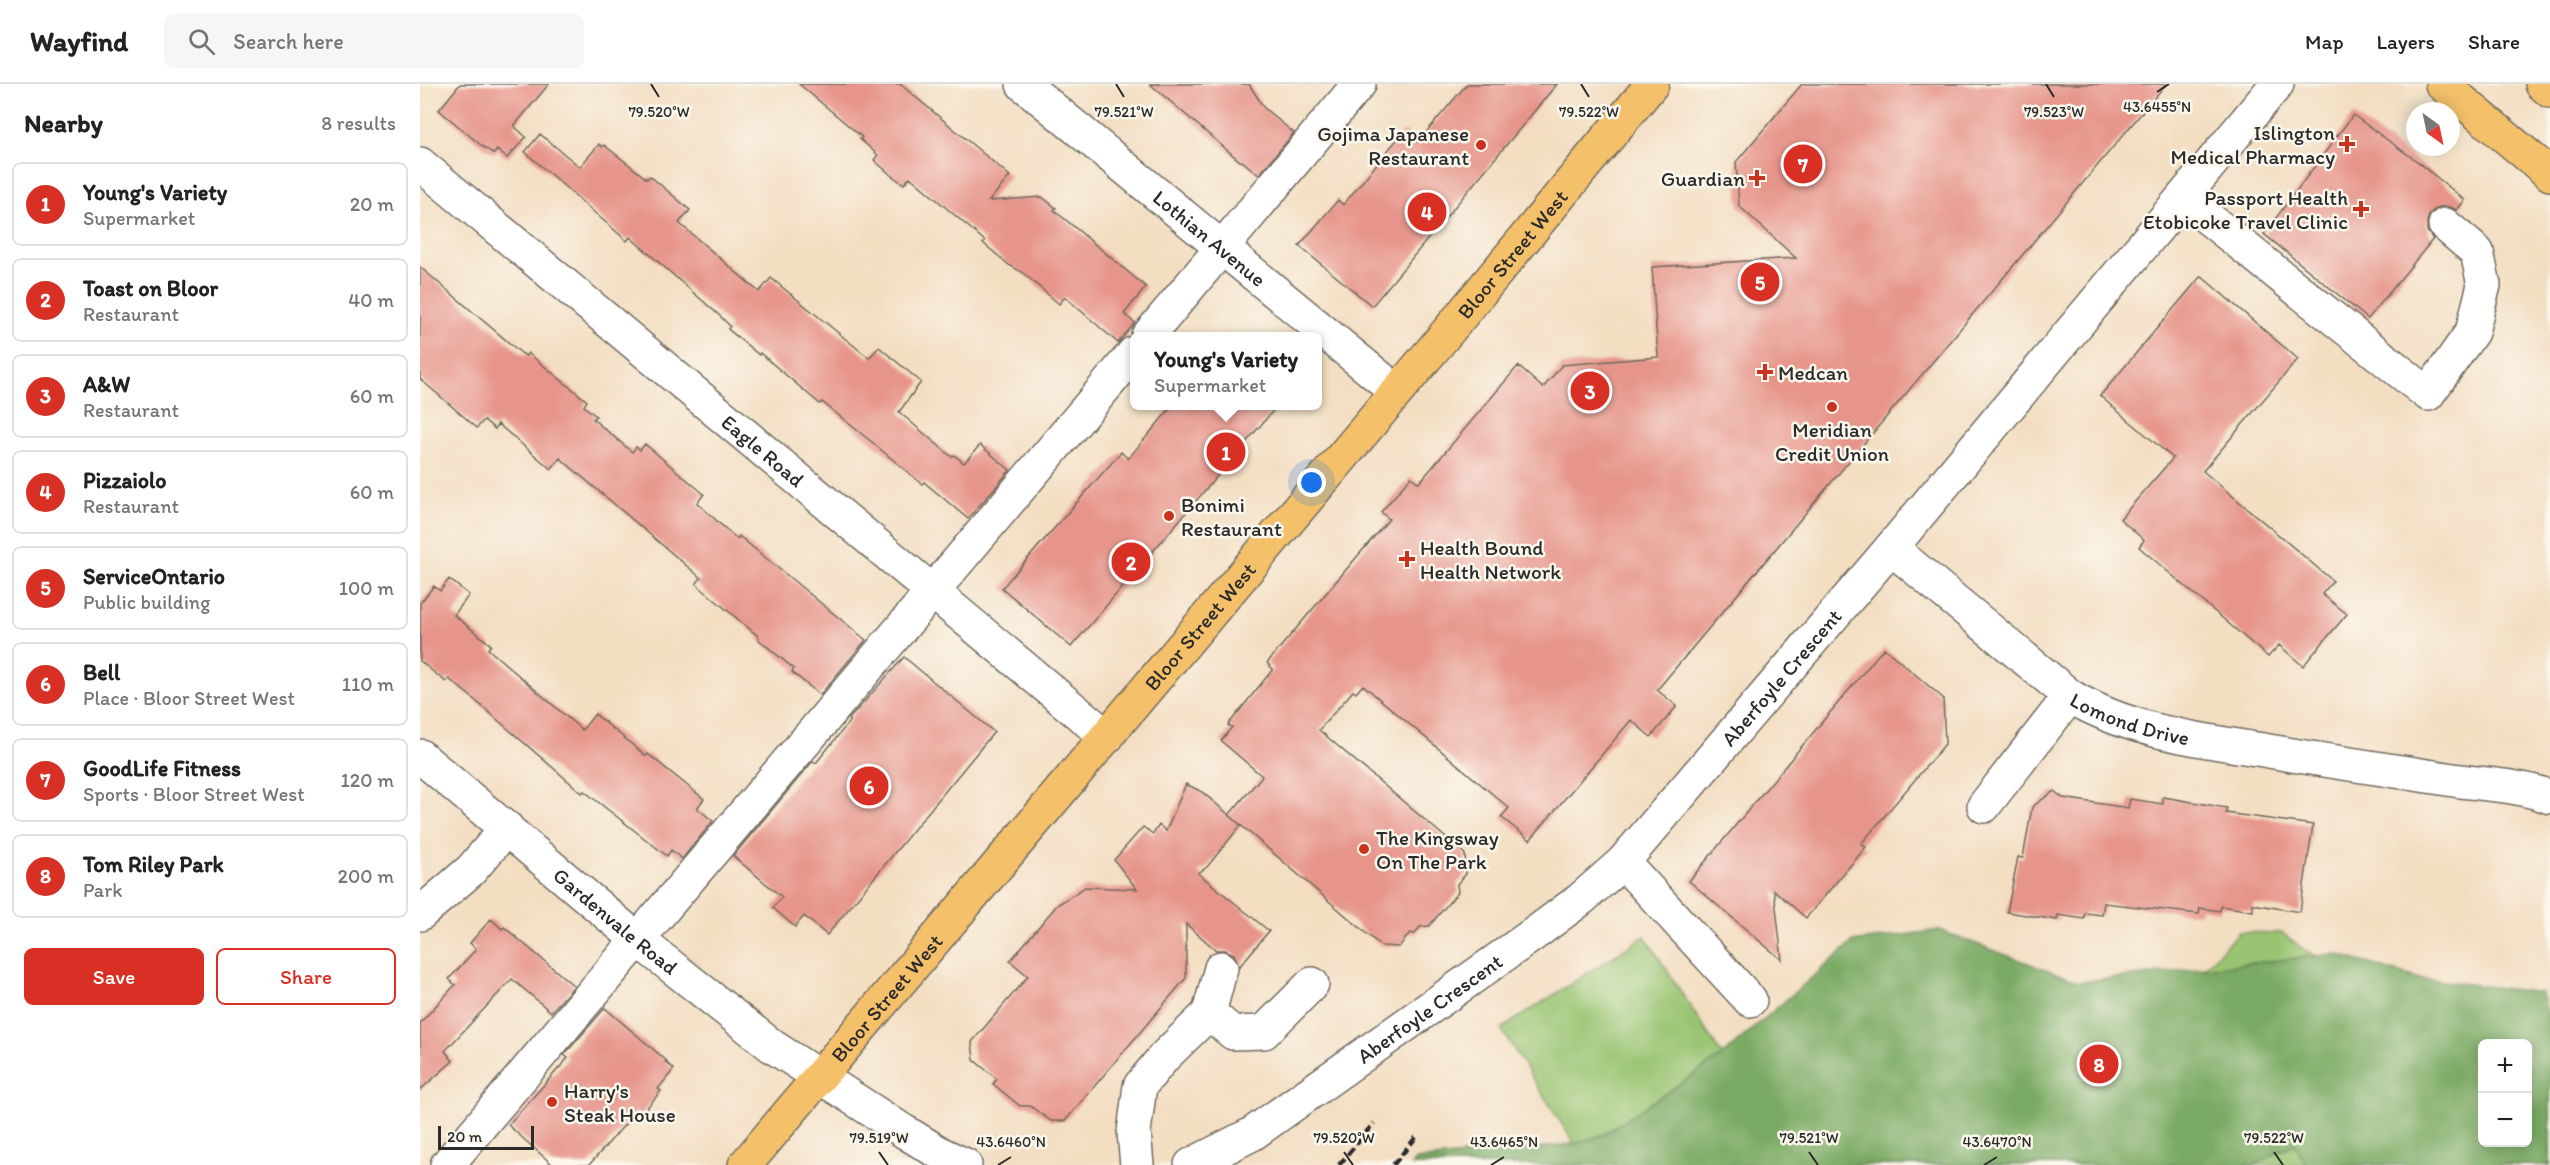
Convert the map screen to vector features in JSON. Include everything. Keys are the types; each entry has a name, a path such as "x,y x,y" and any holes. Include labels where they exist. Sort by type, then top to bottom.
{"main road":[{"name":"Bloor Street West","path":"745,1165 1107,737 1652,84"},
{"path":"2442,84 2550,174"},
{"path":"2542,84 2550,91"}],"street":[{"name":"Lothian Avenue","path":"1023,84 1396,392"},
{"path":"1151,332 1359,84"},
{"name":"Aberfoyle Crescent","path":"1191,1165 1252,1134 1538,931 1581,899 1623,862 1891,548 2277,84"},
{"name":"Eagle Road","path":"420,164 1107,737"},
{"path":"2183,198 2428,394 2472,332 2484,285 2477,252 2445,225"},
{"path":"447,1165 1130,358"},
{"name":"Lomond Drive","path":"1891,548 2070,696 2091,708 2131,724 2198,740 2433,777 2533,790 2550,797"},
{"path":"1984,806 2070,696"},
{"name":"Gardenvale Road","path":"420,756 638,940 772,1046 819,1077"},
{"path":"2433,777 2501,808 2550,812"},
{"path":"420,914 471,870 507,828"},
{"path":"1623,862 1750,1000"},
{"path":"1137,1165 1134,1132 1140,1086 1164,1057 1209,1013 1221,968"},
{"path":"1209,1013 1233,1033 1264,1032 1312,984"},
{"path":"819,1077 924,1144 965,1165"}],"green space":[{"path":"1939,930 2078,982 2336,954 2417,978 2542,993 2550,1023 2550,1165 2306,1165 2295,1144 2254,1165 1412,1165 1416,1160 1573,1144 1602,1135 1719,1058 1853,942"},
{"path":"2239,932 2282,933 2306,951 2369,980 2396,996 2550,1017 2550,1165 1550,1165 1578,1149 1501,1029 1645,936 1723,1057 2145,1029"}],"building":[{"path":"460,84 549,84 514,126 526,137 507,158 497,150 494,154 482,146 439,110"},
{"path":"799,84 900,84 1010,176 989,201 1042,197 1056,208 1054,210 1146,287 1124,314 1135,323 1118,343 1065,297 1059,304 983,243 985,241 910,177 904,184 892,176 874,160 878,155 860,139 862,137"},
{"path":"1150,84 1249,84 1264,108 1294,133 1259,175"},
{"path":"1467,84 1557,84 1372,306 1299,246 1338,200 1343,205 1404,131 1418,142"},
{"path":"1802,84 2166,84 1657,690 1677,706 1651,737 1631,720 1530,840 1501,817 1509,808 1363,685 1356,693 1353,691 1319,730 1465,854 1466,874 1457,884 1458,892 1429,926 1420,927 1415,934 1410,933 1399,947 1381,946 1229,815 1262,776 1221,741 1232,727 1228,725 1273,669 1267,663 1389,519 1381,512 1411,477 1419,483 1518,366 1543,388 1562,365 1658,357 1652,267 1796,258 1739,206 1736,162"},
{"path":"2353,115 2406,153 2406,156 2418,162 2465,200 2457,210 2439,207 2430,213 2427,231 2433,239 2368,319 2264,234"},
{"path":"540,134 580,167 599,144 602,147 604,145 647,179 650,176 690,210 679,223 759,292 771,278 869,358 879,347 921,382 899,412 952,457 954,455 964,463 980,445 1010,470 968,519 822,402 820,404 760,353 759,355 728,329 730,326 720,316 630,237 627,241 525,152"},
{"path":"420,267 521,353 526,356 528,353 587,401 584,406 596,416 593,419 632,452 636,447 640,450 645,444 704,494 697,503 737,539 739,536 866,640 820,695 792,672 794,669 758,639 759,637 696,584 701,578 560,458 551,469 498,424 495,429 484,420 477,428 420,379"},
{"path":"2201,276 2298,359 2203,471 2333,581 2322,594 2347,614 2303,666 2279,645 2268,657 2139,547 2144,540 2120,519 2173,458 2100,396"},
{"path":"1169,410 1274,410 1071,647 1002,588 1121,452 1128,459"},
{"path":"449,579 469,595 454,615 491,645 488,649 582,730 595,714 704,799 697,808 713,821 682,859 671,850 667,856 584,791 582,793 469,695 449,679 446,682 420,661 420,603 434,586 440,591"},
{"path":"1884,648 1943,698 1945,744 1861,844 1866,847 1806,918 1774,890 1782,960 1689,881"},
{"path":"904,657 994,732 827,935 804,916 795,927 773,908 782,897 733,856 813,761 816,763 850,721 849,719"},
{"path":"1186,784 1202,792 1241,825 1207,867 1198,873 1269,931 1239,967 1234,954 1225,950 1216,950 1186,924 1186,978 1065,1121 1051,1121 1030,1106 1020,1106 993,1084 997,1079 974,1060 972,1042 1028,976 1010,961 1057,905 1085,887 1137,889 1114,860 1143,827 1153,834 1159,825 1166,831"},
{"path":"2054,791 2063,798 2128,808 2130,799 2163,804 2163,797 2227,808 2226,813 2313,825 2300,912 2253,904 2253,911 2221,906 2220,911 2200,908 2199,914 2104,903 2102,915 2085,913 2084,919 2058,915 2057,920 2007,912 2018,857 2023,858 2032,807"},
{"path":"491,919 502,929 504,927 574,986 551,1012 512,979 445,1051 453,1061 420,1090 420,1023 455,985 449,979 476,949 470,943"},
{"path":"605,1008 674,1069 658,1089 661,1091 640,1116 636,1112 589,1165 553,1165 508,1125 568,1058 564,1055"}],"railway":[{"path":"1339,1165 1374,1123"},
{"path":"1393,1165 1418,1135"}],"place":[{"name":"Islington Medical Pharmacy","path":"2347,144"},
{"name":"Gojima Japanese Restaurant","path":"1481,145"},
{"name":"GoodLife Fitness","path":"1803,164"},
{"name":"Guardian","path":"1757,178"},
{"name":"Passport Health Etobicoke Travel Clinic","path":"2361,209"},
{"name":"Pizzaiolo","path":"1427,212"},
{"name":"ServiceOntario","path":"1760,282"},
{"name":"Medcan","path":"1765,372"},
{"name":"A&W","path":"1590,391"},
{"name":"Meridian Credit Union","path":"1832,407"},
{"name":"Young's Variety","path":"1226,452"},
{"name":"Bonimi Restaurant","path":"1169,516"},
{"name":"Health Bound Health Network","path":"1407,559"},
{"name":"Toast on Bloor","path":"1131,562"},
{"name":"Bell","path":"869,786"},
{"name":"The Kingsway On The Park","path":"1364,849"},
{"name":"Tom Riley Park","path":"2099,1064"},
{"name":"Harry's Steak House","path":"552,1102"}]}
